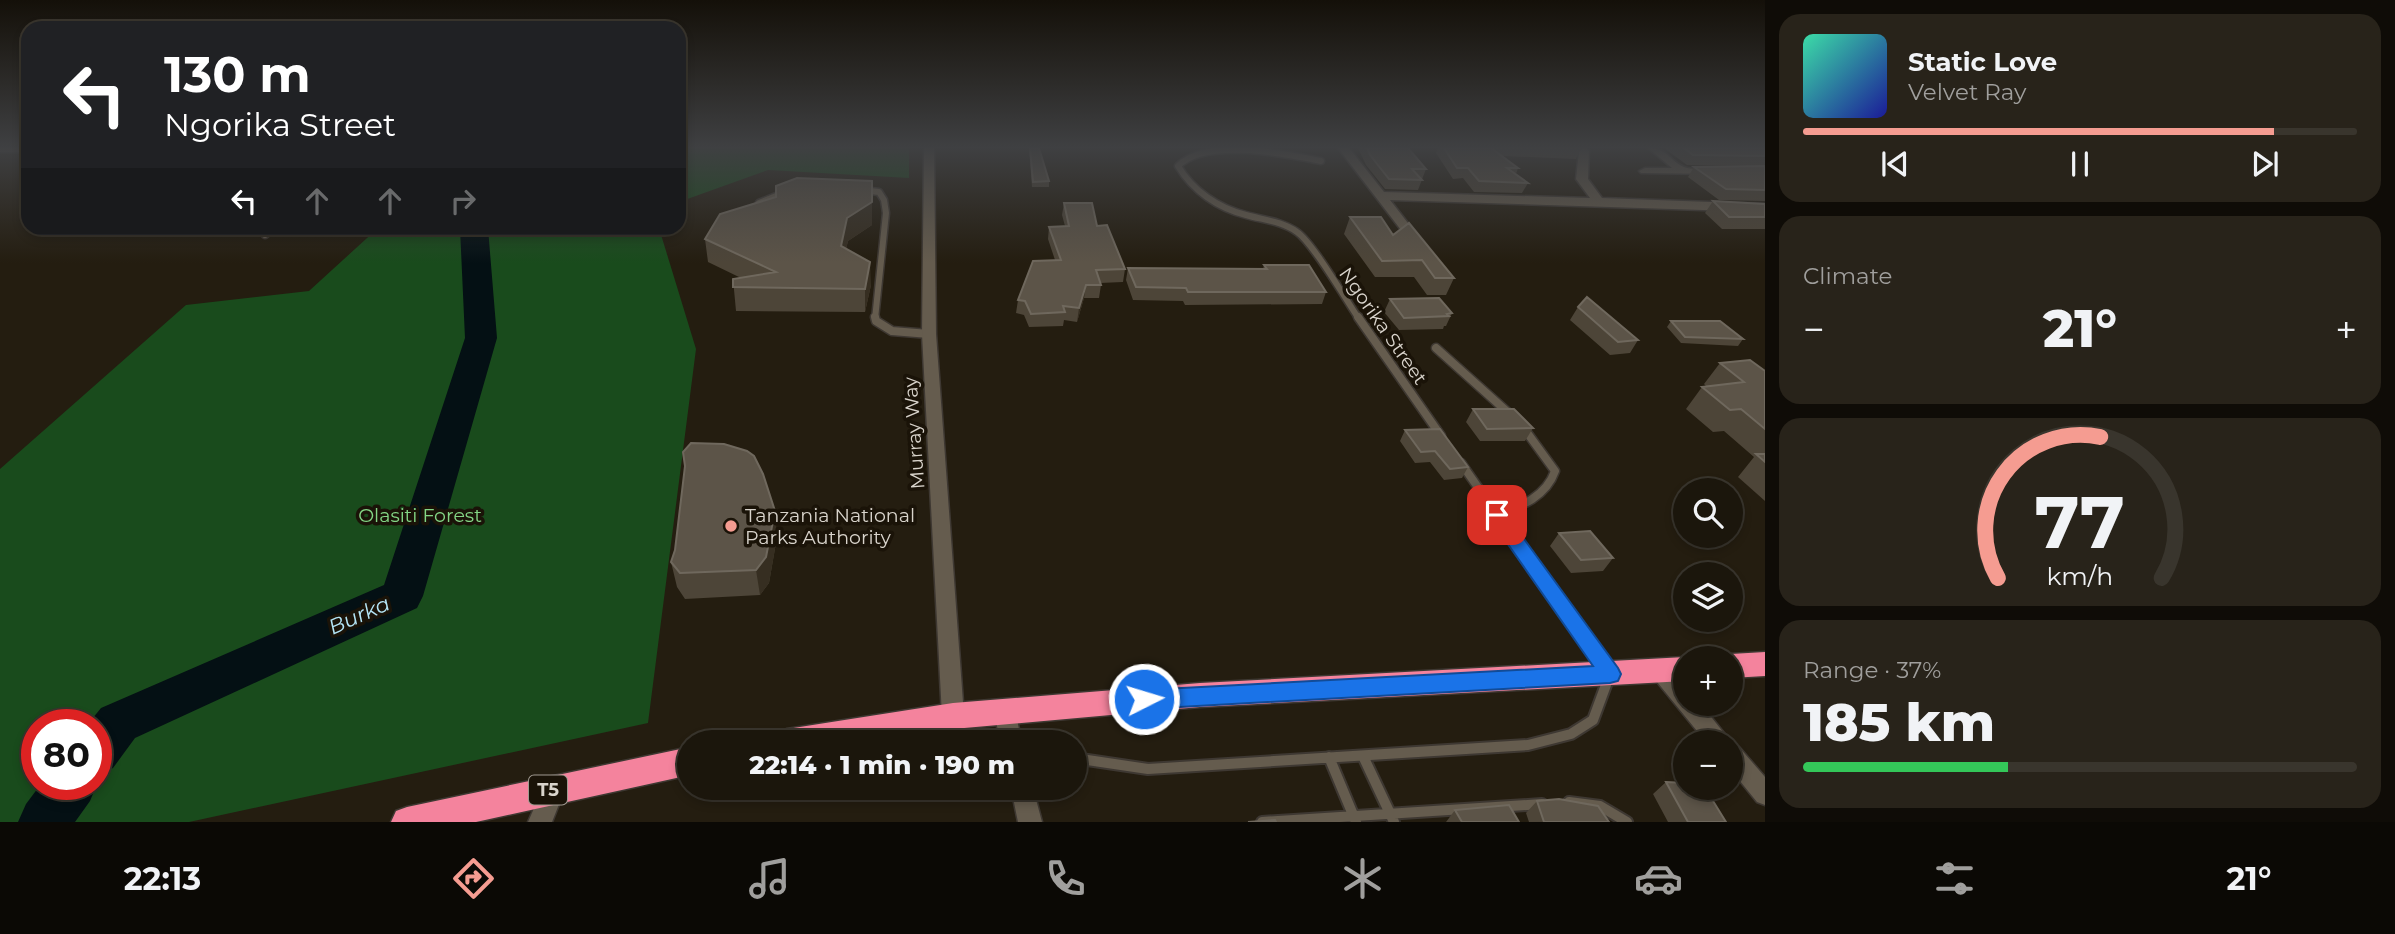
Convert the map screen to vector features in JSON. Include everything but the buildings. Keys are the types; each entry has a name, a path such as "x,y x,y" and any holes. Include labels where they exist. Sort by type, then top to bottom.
{"highway":[{"path":"1743,665 1765,664"},
{"path":"864,730 1005,710 1200,695 1673,670"},
{"name":"T5","path":"407,822 677,764"}],"street":[{"name":"Murray Way","path":"929,186 929,334 953,716"},
{"path":"1375,186 1405,227"},
{"path":"1587,186 1599,204"},
{"path":"1383,196 1765,208"},
{"path":"1005,710 1009,730"},
{"path":"1698,716 1710,730"},
{"path":"1743,768 1765,794"},
{"path":"540,822 554,789"},
{"path":"1025,800 1030,822"}],"lane":[{"name":"Ngorika Street","path":"1196,186 1211,199 1240,213 1288,226 1301,236 1449,447"},
{"path":"755,205 786,192 799,190"},
{"path":"857,190 879,192 886,200 884,248 874,314 876,321 892,331 929,334"},
{"path":"1436,348 1525,429 1555,471 1552,484 1543,494 1497,515"},
{"path":"1087,760 1148,768 1528,746 1571,734 1593,720 1610,674 1457,458"},
{"path":"1363,756 1392,817"},
{"path":"1329,757 1355,819"},
{"path":"1262,822 1392,817 1585,802 1608,806 1628,822"}],"green space":[{"path":"686,186 722,186 686,199"},
{"name":"Olasiti Forest","path":"370,235 661,235 696,349 648,723 189,822 0,822 0,469 186,305 309,291"}],"waterway":[{"name":"Burka","path":"112,731 118,723 402,596 481,338 474,235"},
{"name":"Burka","path":"44,822 60,800"}],"place":[{"name":"Tanzania National Parks Authority","path":"731,526"}],"route":[{"path":"1144,699 1610,674 1497,515"}]}
